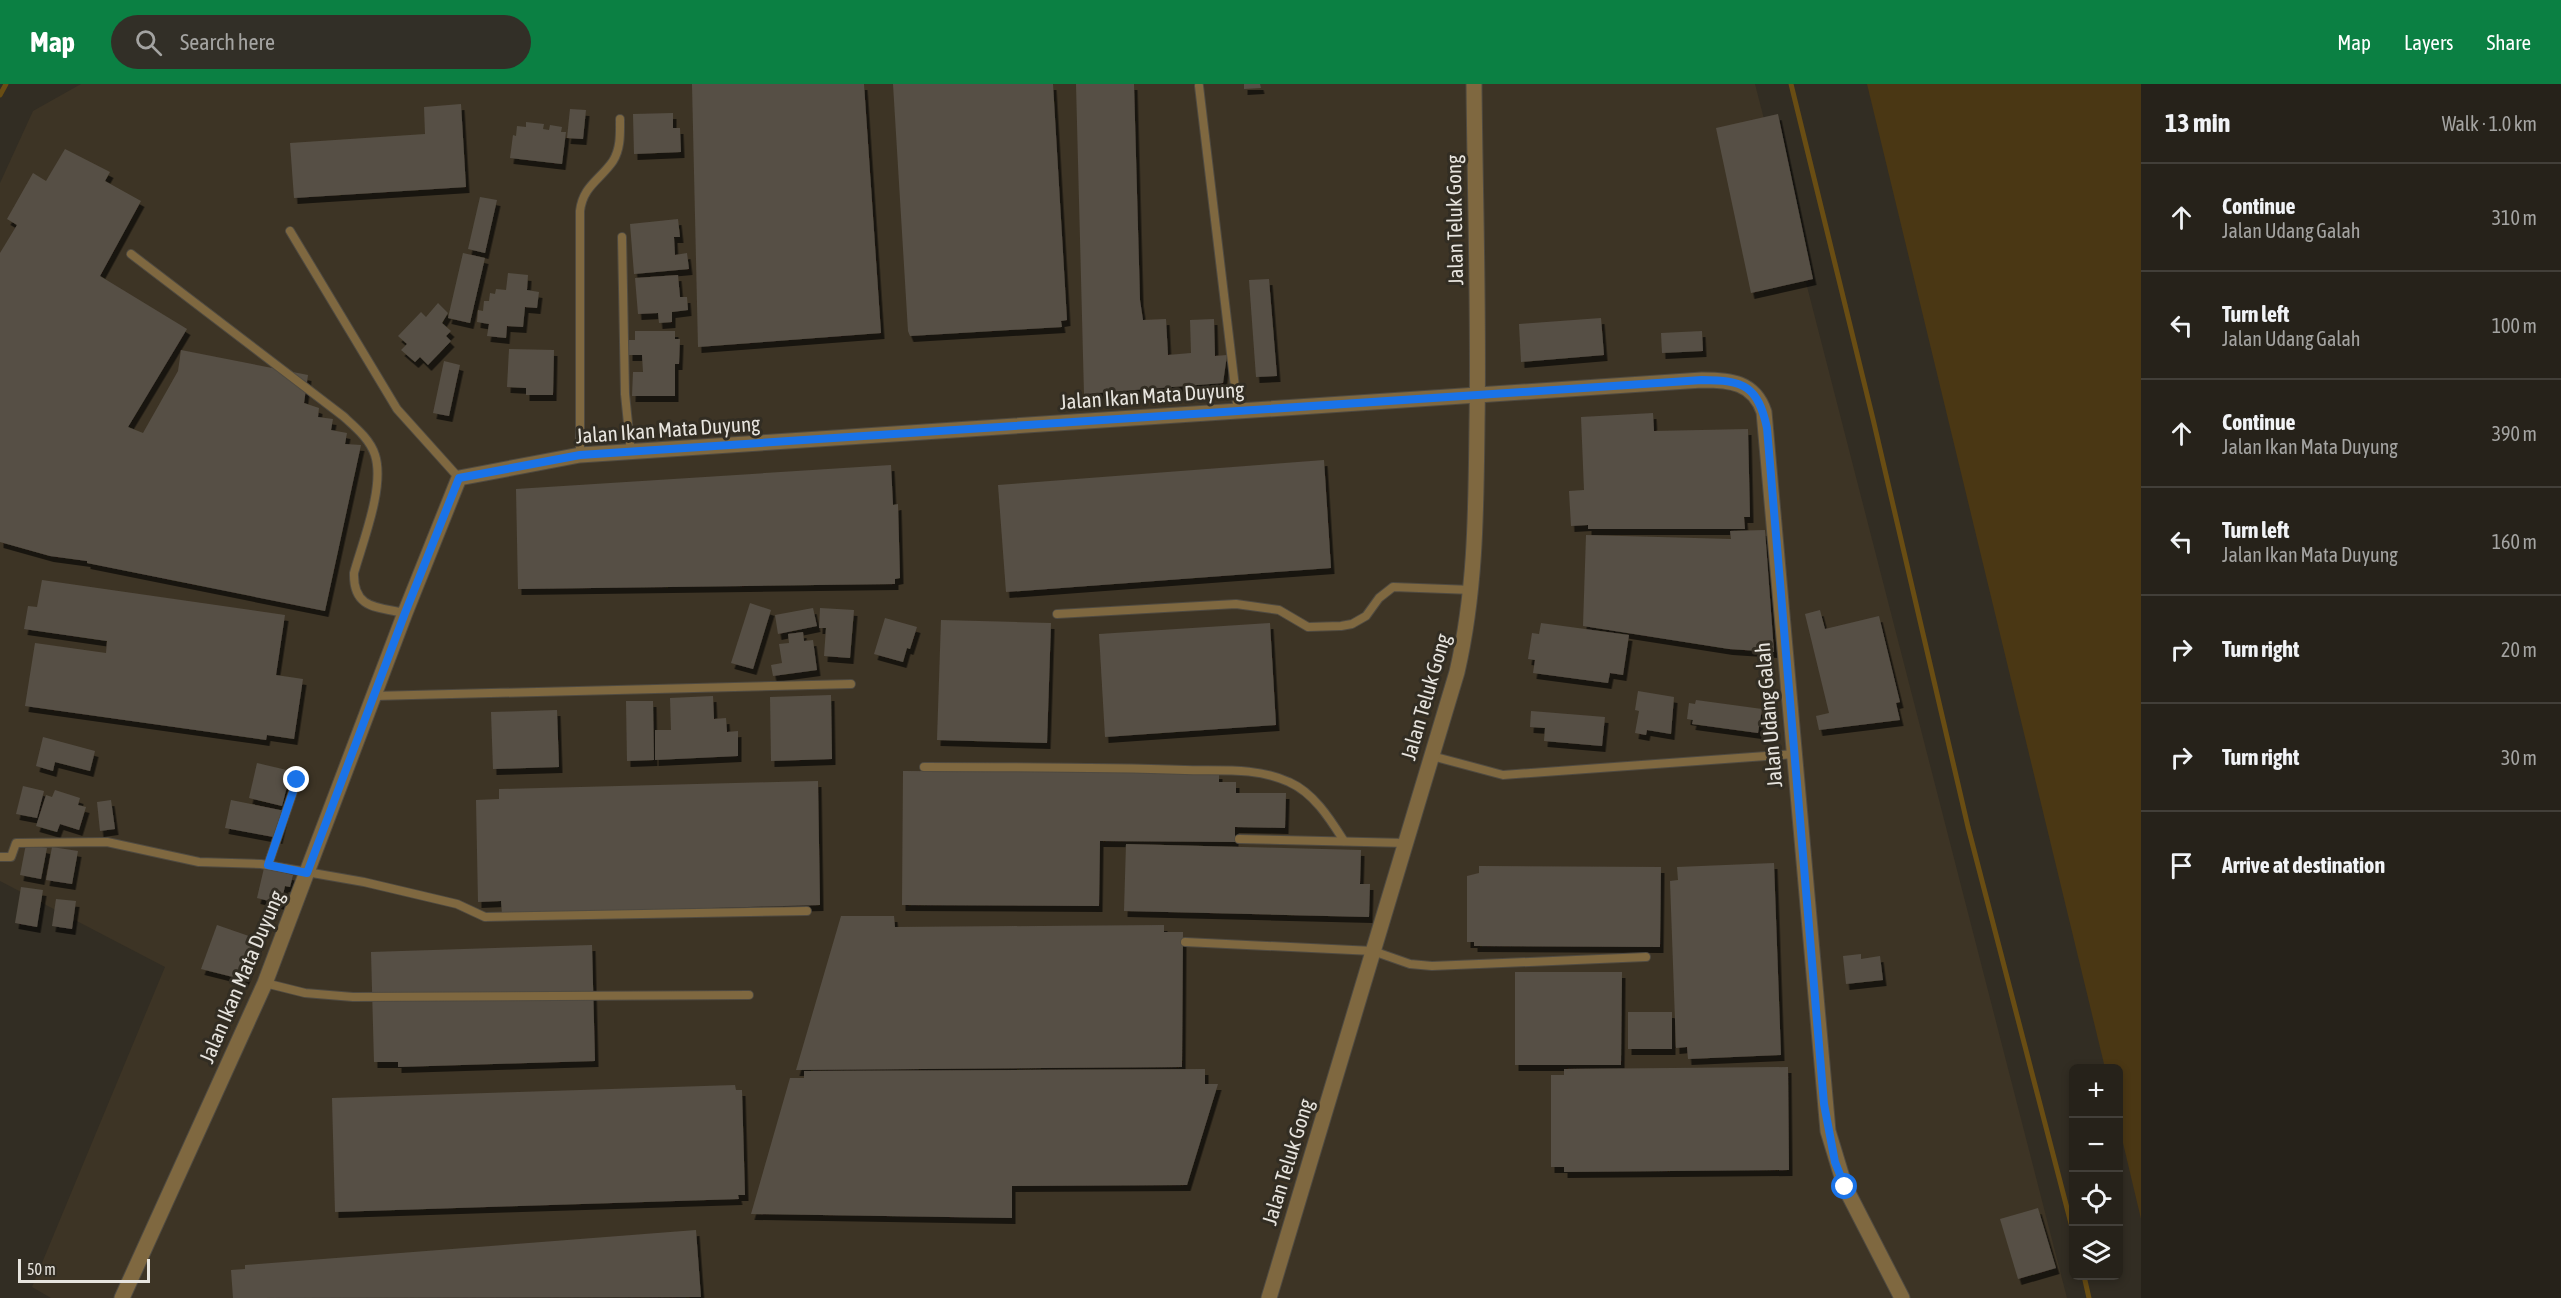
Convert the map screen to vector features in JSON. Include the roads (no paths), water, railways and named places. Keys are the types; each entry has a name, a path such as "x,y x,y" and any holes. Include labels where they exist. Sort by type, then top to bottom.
{"street":[{"name":"Jalan Teluk Gong","path":"1269,1298 1457,672 1468,626 1477,533 1478,395 1474,84"},
{"name":"Jalan Udang Galah","path":"1478,395 1702,380 1734,381 1757,397 1767,428 1798,809 1828,1131 1845,1187 1902,1298"},
{"name":"Jalan Ikan Mata Duyung","path":"122,1298 265,983 405,613 459,478 580,455 1478,395"}],"lane":[{"path":"1199,86 1238,412"},
{"path":"580,455 580,211 586,190 612,162 618,149 620,119"},
{"path":"290,231 397,410 459,478"},
{"path":"622,237 625,394 631,453"},
{"path":"131,254 343,416 368,441 375,455 378,485 354,573 355,587 360,597 368,605 405,613"},
{"path":"1058,614 1236,603 1279,610 1308,627 1341,626 1352,624 1366,616 1379,598 1393,587 1472,590"},
{"path":"374,696 851,684"},
{"path":"1432,756 1503,775 1794,754"},
{"path":"924,767 1097,766 1263,773 1292,783 1306,793 1329,818 1344,842"},
{"path":"268,865 297,780"},
{"path":"1239,838 1406,843"},
{"path":"0,857 11,857 16,843 107,842 200,862 233,861 268,865 364,882 457,904 485,917 807,911"},
{"path":"1185,942 1373,951 1410,964 1432,966 1646,957"},
{"path":"265,983 305,993 353,997 749,996"}],"waterway":[{"path":"0,95 6,84"},
{"path":"1791,84 1873,419 1968,827 2072,1226"},
{"path":"2085,1280 2089,1298"}]}
